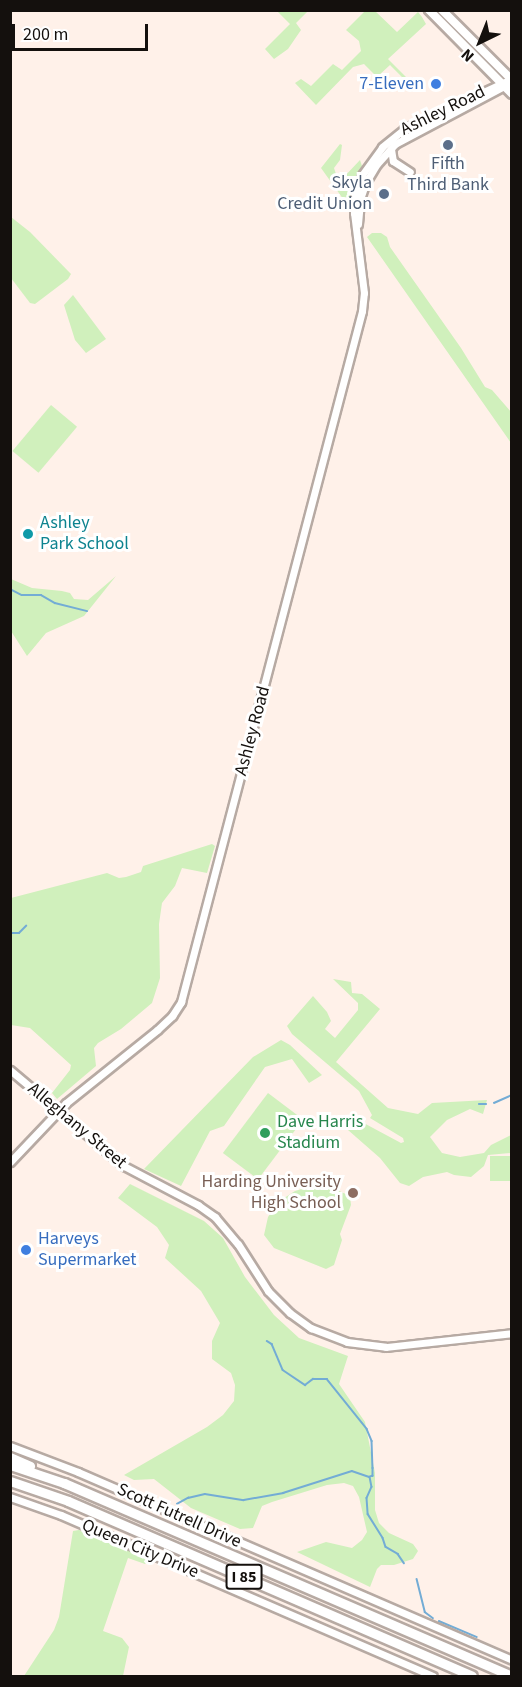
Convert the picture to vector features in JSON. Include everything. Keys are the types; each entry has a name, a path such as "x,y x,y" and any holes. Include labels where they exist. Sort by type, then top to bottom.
{"highway":[{"path":"10,1457 64,1483"},
{"name":"I 85","path":"10,1465 64,1483 512,1676"},
{"name":"I 85","path":"10,1481 68,1501 472,1677"}],"main road":[{"path":"429,10 506,88"},
{"path":"441,10 511,80"}],"street":[{"path":"477,94 488,82 483,65"},
{"name":"Ashley Road","path":"356,230 364,184 375,166 393,147 411,134 506,88 511,80"},
{"name":"Ashley Road","path":"10,1162 58,1111 169,1019 183,995 362,311 364,293 354,213 357,188 367,167 381,148 404,129 477,94 506,88"},
{"path":"393,147 390,153 392,160 410,172"},
{"name":"Alleghany Street","path":"10,1070 124,1166 198,1205 214,1217 231,1234 279,1304 321,1332 347,1342 384,1347 512,1333"},
{"name":"Scott Futrell Drive","path":"10,1446 78,1472 512,1660"},
{"name":"Queen City Drive","path":"10,1497 61,1515 433,1677"}],"green space":[{"path":"277,11 308,11 296,23 301,30 288,49 274,59 265,49 290,24"},
{"path":"365,11 375,11 397,32 418,12 422,17 426,24 388,59 406,77 403,78 390,65 377,77 364,64 353,67 316,105 295,83 301,79 311,86 333,64 342,70 361,51 359,41 346,30"},
{"path":"340,144 342,145 340,160 334,168 336,174 343,178 360,160 362,166 351,184 350,202 346,203 321,168"},
{"path":"11,217 30,232 71,274 68,279 35,304 30,303 11,278"},
{"path":"372,233 381,233 387,237 390,247 461,348 485,387 492,390 511,412 511,443 367,237"},
{"path":"73,295 106,339 86,353 75,340 64,305"},
{"path":"51,405 77,427 38,473 12,451"},
{"path":"116,576 84,616 46,633 27,656 11,631 11,579 32,588 62,591 70,593 74,599 88,600"},
{"path":"212,844 215,846 207,873 182,868 175,886 162,903 159,924 160,978 152,1003 121,1029 98,1043 94,1048 96,1066 57,1099 52,1093 70,1070 71,1065 30,1028 11,1025 11,898 107,873 119,878 126,877 141,872 143,866"},
{"path":"333,979 351,982 352,993 362,994 380,1009 336,1062 388,1108 418,1114 432,1103 487,1100 483,1114 470,1109 447,1120 430,1137 442,1153 460,1157 484,1153 491,1145 511,1135 511,1153 488,1155 484,1166 471,1177 447,1172 423,1177 409,1186 400,1183 380,1158 348,1130 360,1121 401,1143 404,1142 403,1138 370,1118 372,1115 359,1091 292,1034 287,1026 313,996 327,1012 331,1021 325,1029 335,1038 358,1010 358,1003"},
{"path":"281,1040 290,1045 322,1075 309,1083 292,1059 265,1067 224,1126 210,1131 181,1186 144,1169 253,1057"},
{"path":"268,1093 303,1119 258,1179 223,1153"},
{"path":"490,1156 511,1156 511,1181 490,1181"},
{"path":"322,1183 350,1196 351,1205 340,1234 342,1240 334,1265 326,1269 274,1248 264,1235 268,1217 278,1202 295,1191"},
{"path":"130,1184 204,1221 223,1238 245,1277 274,1315 299,1338 348,1356 339,1384 365,1422 375,1473 375,1510 379,1523 389,1533 413,1544 418,1551 413,1559 394,1565 381,1565 370,1587 297,1552 326,1542 352,1548 362,1540 367,1532 359,1497 353,1486 344,1483 327,1485 262,1506 253,1528 240,1529 191,1508 154,1479 134,1480 124,1475 207,1427 223,1415 234,1401 235,1385 231,1373 212,1359 212,1341 220,1323 201,1291 165,1258 169,1245 157,1227 118,1198"},
{"path":"79,1530 147,1558 148,1561 145,1564 128,1558 103,1631 122,1638 129,1647 123,1676 24,1676 54,1630 59,1617 73,1531"}],"waterway":[{"path":"10,589 22,595 41,595 55,603 87,611"},
{"path":"10,933 19,933 26,926"},
{"path":"494,1103 512,1095"},
{"path":"479,1104 486,1104"},
{"path":"267,1341 272,1344 283,1370 305,1385 313,1379 327,1379 367,1429 372,1441 373,1468 373,1476 370,1477 372,1487 367,1498 368,1514 386,1547 398,1554 404,1563"},
{"path":"177,1504 188,1498 205,1494 244,1500 283,1493 352,1471 369,1477"},
{"path":"417,1579 425,1612 433,1618"},
{"path":"439,1621 477,1637"}],"place":[{"name":"7-Eleven","path":"436,84"},
{"name":"Fifth Third Bank","path":"448,145"},
{"name":"Skyla Credit Union","path":"384,194"},
{"name":"Ashley Park School","path":"28,534"},
{"name":"Dave Harris Stadium","path":"265,1133"},
{"name":"Harding University High School","path":"353,1193"},
{"name":"Harveys Supermarket","path":"26,1250"}]}
